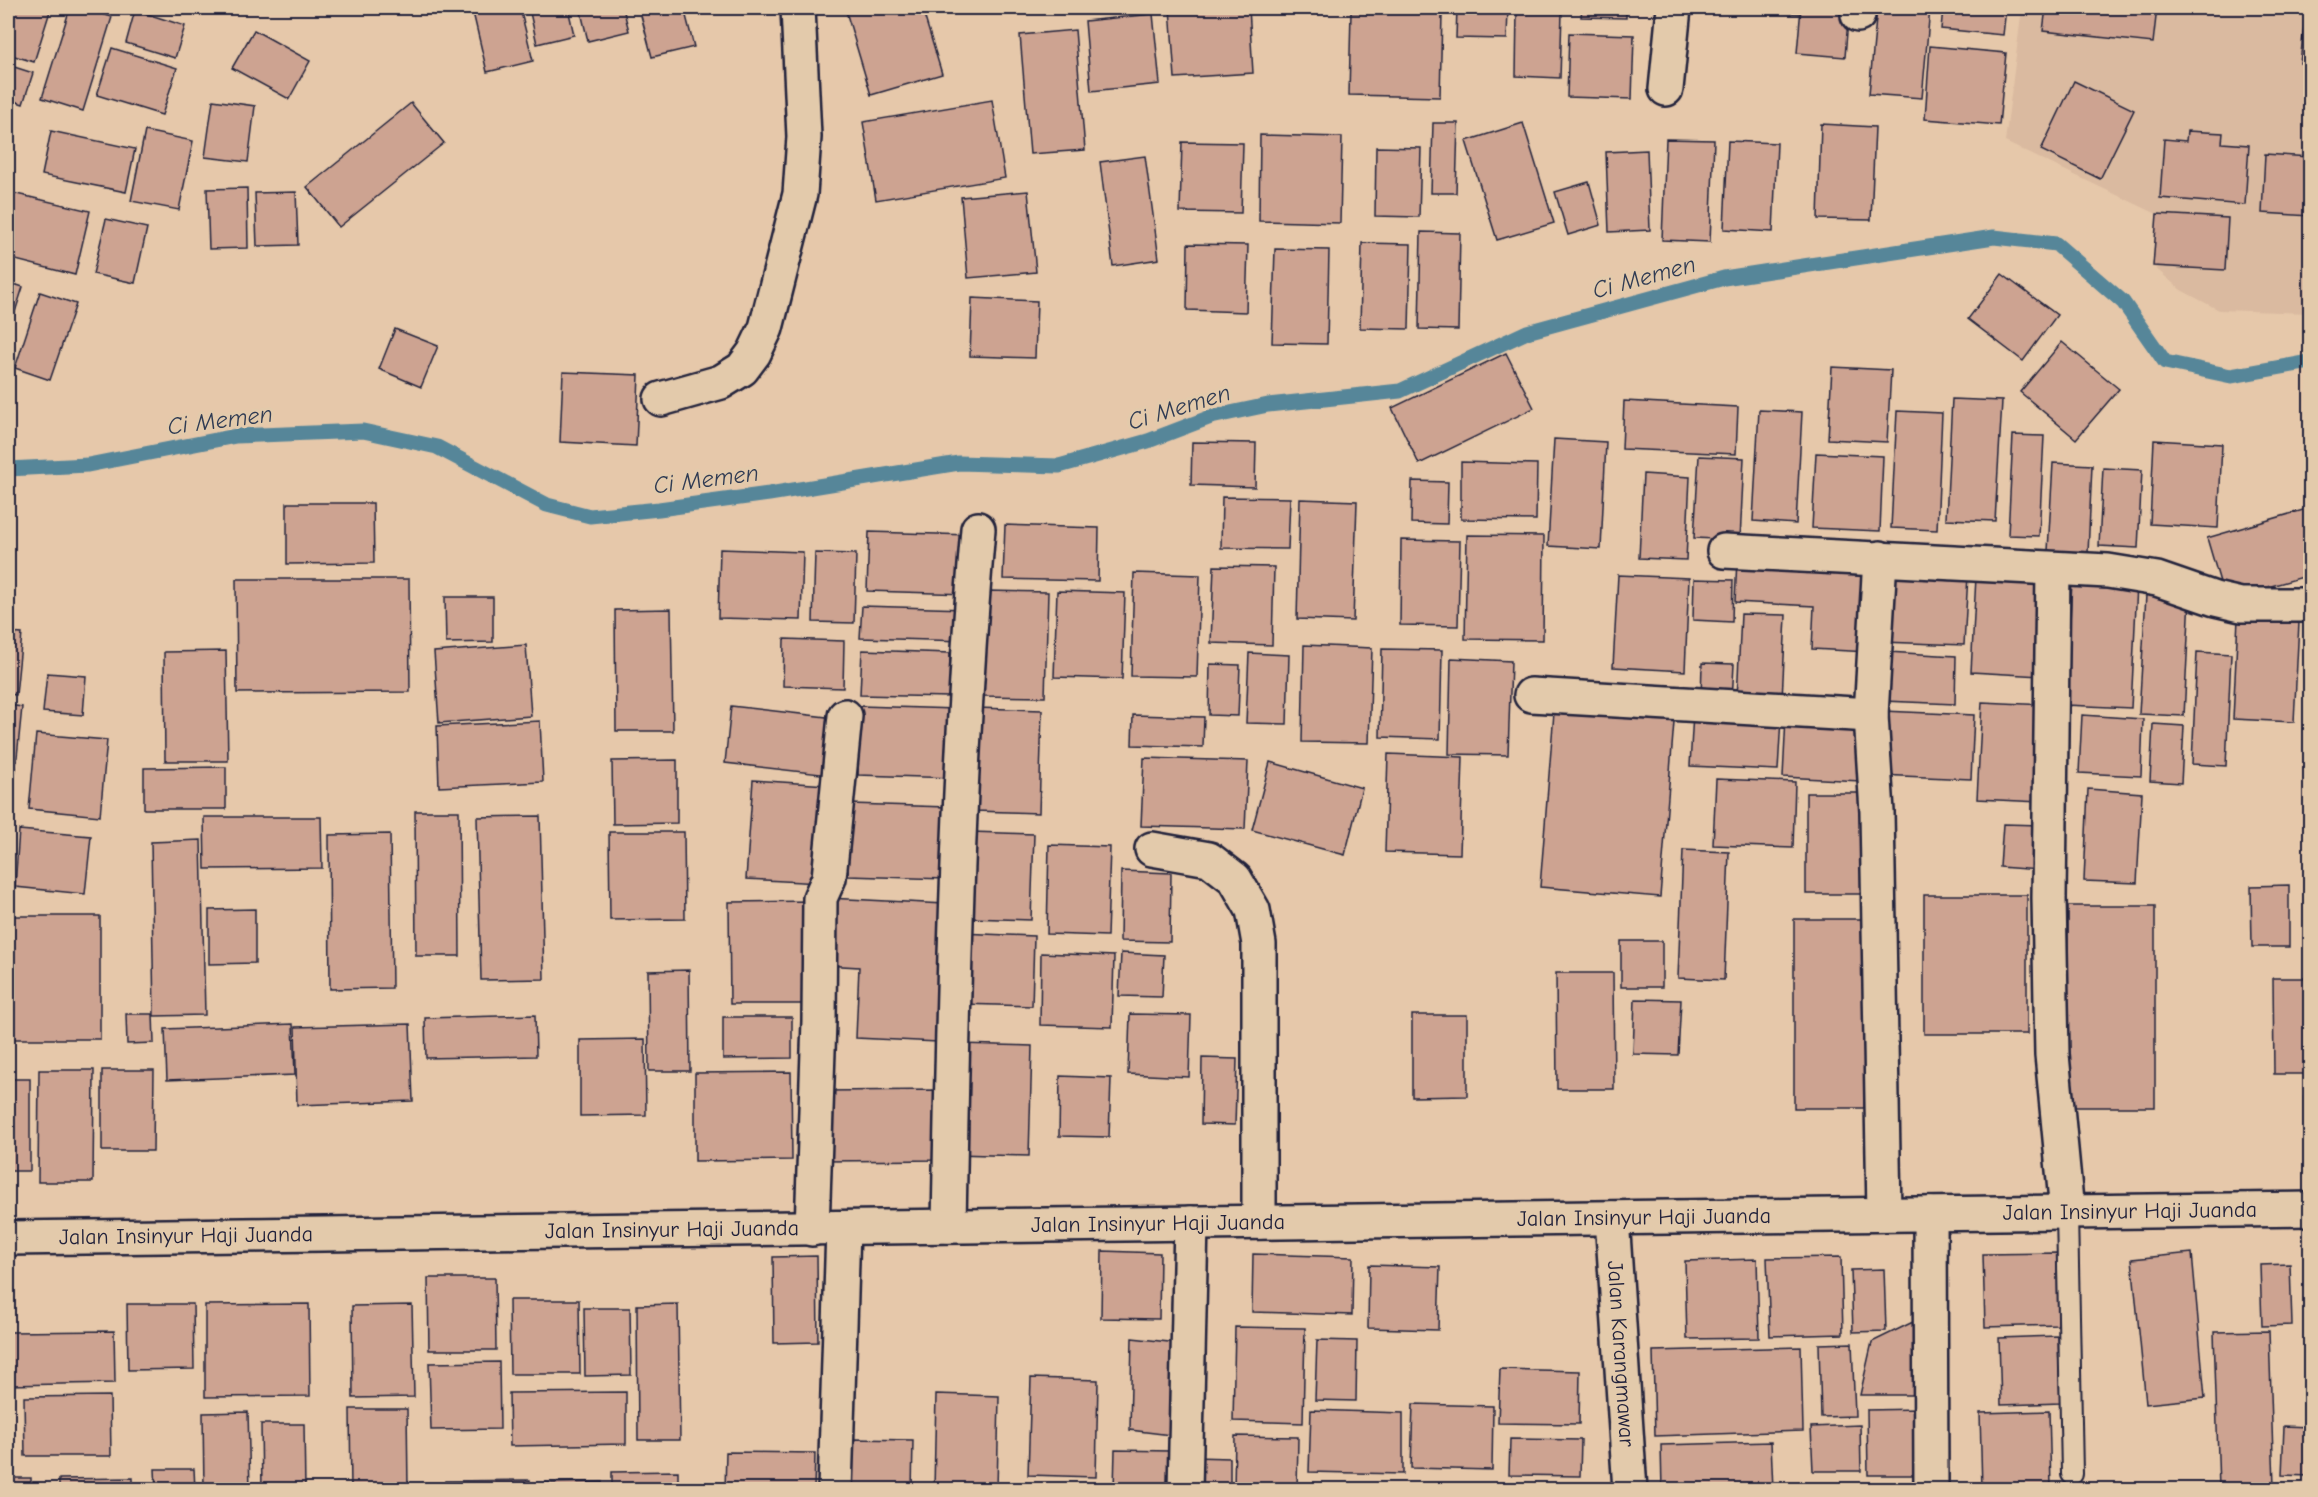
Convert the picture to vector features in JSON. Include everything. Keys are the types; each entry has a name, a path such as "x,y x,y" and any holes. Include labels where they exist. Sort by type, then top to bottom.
{"main road":[{"path":"661,399 721,382 742,369 754,353 766,328 800,194 804,137 798,8"},
{"path":"1666,89 1674,8"},
{"path":"949,1226 952,1057 966,663 978,529"},
{"path":"1724,551 2108,571 2157,579 2215,599 2241,605 2310,605"},
{"path":"1880,558 1871,715 1877,812 1884,1214"},
{"path":"2053,569 2049,898 2052,1044 2067,1212"},
{"path":"1531,695 1871,715"},
{"path":"835,1490 819,1021 819,898 829,878 845,716"},
{"path":"1152,849 1209,859 1235,879 1253,910 1259,944 1259,1222"},
{"name":"Jalan Insinyur Haji Juanda","path":"8,1238 2310,1209"},
{"path":"1930,1214 1931,1490"},
{"name":"Jalan Karangmawar","path":"1612,1218 1630,1490"},
{"path":"1185,1490 1191,1223"}],"lane":[{"path":"2067,1212 2072,1474"}],"shaded area":[{"path":"2022,8 2310,8 2310,313 2219,310 2181,290 2153,266 2157,214 2005,142"}],"building":[{"path":"8,8 51,8 34,62 8,54"},
{"path":"70,8 82,8 112,17 83,111 42,98"},
{"path":"472,8 520,8 533,61 487,72"},
{"path":"529,8 568,8 574,35 537,44"},
{"path":"580,8 623,8 629,31 588,41"},
{"path":"639,8 684,8 694,47 652,57"},
{"path":"845,8 922,8 942,74 871,95"},
{"path":"1170,8 1249,8 1253,73 1175,78"},
{"path":"1457,8 1508,8 1507,39 1456,38"},
{"path":"1582,8 1626,8 1626,18 1581,17"},
{"path":"1723,8 1802,8 1802,14"},
{"path":"1801,8 1849,8 1845,57 1797,53"},
{"path":"1877,8 1930,8 1922,98 1869,94"},
{"path":"1943,8 2006,8 2003,35 1941,29"},
{"path":"2046,8 2157,8 2153,43 2043,31"},
{"path":"2306,8 2310,8 2310,64 2300,63"},
{"path":"135,10 185,26 175,58 126,43"},
{"path":"1517,10 1562,12 1560,78 1516,76"},
{"path":"1351,12 1442,14 1440,97 1349,95"},
{"path":"1153,14 1160,84 1091,91 1085,21"},
{"path":"254,30 310,61 289,99 232,68"},
{"path":"1075,30 1085,150 1030,154 1020,35"},
{"path":"1569,33 1634,35 1632,99 1567,97"},
{"path":"1930,46 2006,53 1999,125 1925,119"},
{"path":"112,48 177,68 162,115 97,95"},
{"path":"8,65 33,73 23,104 8,99"},
{"path":"2074,81 2134,110 2100,179 2041,150"},
{"path":"213,100 255,106 248,162 205,157"},
{"path":"992,100 1005,178 876,200 863,122"},
{"path":"411,103 444,143 339,227 307,187"},
{"path":"1433,123 1458,123 1456,193 1431,193"},
{"path":"1523,123 1554,223 1497,240 1466,141"},
{"path":"1821,124 1875,127 1871,220 1818,219"},
{"path":"51,131 135,149 126,192 42,175"},
{"path":"145,131 193,141 179,210 131,201"},
{"path":"2187,131 2223,133 2222,143 2249,145 2245,205 2160,198 2164,139 2186,141"},
{"path":"1260,135 1342,137 1340,223 1259,221"},
{"path":"1666,139 1714,140 1710,242 1662,240"},
{"path":"1728,141 1777,143 1773,232 1724,229"},
{"path":"1182,142 1243,143 1241,213 1180,212"},
{"path":"1376,147 1421,148 1419,217 1375,216"},
{"path":"1647,150 1650,230 1609,232 1606,152"},
{"path":"2265,154 2310,157 2310,216 2262,213"},
{"path":"1145,156 1159,259 1113,266 1100,162"},
{"path":"1589,182 1601,225 1568,235 1555,192"},
{"path":"247,188 248,248 209,249 207,189"},
{"path":"1028,191 1036,272 968,278 961,197"},
{"path":"8,192 90,211 75,275 8,258"},
{"path":"296,192 298,245 257,246 255,193"},
{"path":"2157,214 2228,218 2225,270 2153,266"},
{"path":"106,219 147,228 135,283 93,274"},
{"path":"1421,232 1460,233 1458,330 1419,329"},
{"path":"1362,243 1411,244 1409,329 1360,328"},
{"path":"1188,244 1248,245 1246,312 1187,310"},
{"path":"1275,249 1329,250 1327,344 1272,343"},
{"path":"2002,274 2057,315 2023,361 1968,319"},
{"path":"8,282 23,287 8,334"},
{"path":"40,292 76,304 50,380 15,368"},
{"path":"972,298 1037,301 1035,358 970,356"},
{"path":"395,329 438,346 421,387 379,369"},
{"path":"2062,342 2119,389 2076,439 2020,392"},
{"path":"1506,353 1534,408 1419,464 1392,408"},
{"path":"1832,367 1891,370 1887,442 1828,439"},
{"path":"563,372 639,375 636,446 560,442"},
{"path":"1952,399 2002,401 1995,521 1946,519"},
{"path":"1624,401 1738,407 1736,454 1622,449"},
{"path":"1759,410 1802,412 1796,524 1753,521"},
{"path":"1897,411 1942,413 1937,530 1891,528"},
{"path":"2013,435 2044,436 2039,536 2008,535"},
{"path":"1554,439 1606,442 1601,549 1548,546"},
{"path":"2154,440 2222,444 2218,528 2150,524"},
{"path":"1192,442 1256,443 1255,487 1191,485"},
{"path":"1816,453 1883,456 1880,531 1812,528"},
{"path":"1699,456 1744,458 1740,540 1694,538"},
{"path":"1461,462 1537,464 1536,520 1461,519"},
{"path":"2053,463 2092,465 2088,553 2048,551"},
{"path":"2103,468 2142,470 2138,548 2099,546"},
{"path":"1643,474 1690,477 1686,560 1639,558"},
{"path":"1412,481 1448,482 1447,524 1411,523"},
{"path":"1222,497 1290,498 1288,549 1221,548"},
{"path":"1300,499 1357,501 1353,621 1297,619"},
{"path":"287,503 373,503 374,563 287,564"},
{"path":"2310,508 2310,575 2225,599 2207,538"},
{"path":"1005,525 1099,528 1098,581 1003,579"},
{"path":"869,532 970,535 968,594 867,591"},
{"path":"1467,535 1544,536 1543,640 1465,639"},
{"path":"1401,540 1460,541 1458,626 1400,625"},
{"path":"720,549 803,552 801,620 718,618"},
{"path":"815,553 856,554 854,623 813,622"},
{"path":"1737,559 1873,565 1869,652 1812,649 1814,606 1735,602"},
{"path":"1214,566 1274,567 1272,645 1211,643"},
{"path":"1887,571 1968,575 1964,645 1883,642"},
{"path":"1134,573 1200,575 1197,677 1131,676"},
{"path":"1618,575 1689,578 1685,671 1613,667"},
{"path":"1976,577 2048,581 2043,676 1971,672"},
{"path":"236,579 409,579 410,692 237,693"},
{"path":"1694,579 1733,580 1732,622 1693,620"},
{"path":"2072,581 2137,584 2131,708 2066,705"},
{"path":"986,591 1048,592 1045,697 983,696"},
{"path":"1057,591 1125,593 1122,679 1054,677"},
{"path":"2146,595 2190,597 2184,716 2139,714"},
{"path":"445,597 493,597 493,642 446,643"},
{"path":"862,606 966,609 965,641 860,638"},
{"path":"671,609 673,731 616,731 615,610"},
{"path":"1741,614 1786,615 1782,700 1737,699"},
{"path":"2306,618 2310,618 2310,713 2307,713"},
{"path":"2238,619 2299,622 2294,722 2233,719"},
{"path":"8,633 22,634 16,695 8,694"},
{"path":"784,639 844,641 843,688 783,686"},
{"path":"526,645 531,716 439,723 434,652"},
{"path":"1304,645 1372,648 1369,743 1302,742"},
{"path":"1382,649 1442,650 1440,739 1380,737"},
{"path":"862,650 950,653 949,697 860,695"},
{"path":"226,651 228,761 165,761 164,652"},
{"path":"1887,652 1956,656 1955,704 1884,701"},
{"path":"2197,652 2231,654 2226,766 2192,764"},
{"path":"1249,653 1289,655 1287,724 1246,723"},
{"path":"1451,658 1511,661 1508,755 1449,754"},
{"path":"1702,663 1734,664 1732,701 1701,700"},
{"path":"1210,664 1240,665 1238,716 1209,715"},
{"path":"47,673 86,676 83,715 43,712"},
{"path":"1555,700 1675,709 1660,897 1540,887"},
{"path":"1982,702 2045,705 2041,802 1977,799"},
{"path":"8,705 22,707 15,777 8,776"},
{"path":"731,706 835,718 829,775 725,763"},
{"path":"860,706 956,709 955,778 858,775"},
{"path":"976,708 1042,710 1039,813 974,811"},
{"path":"1883,711 1974,715 1971,779 1879,775"},
{"path":"1693,713 1781,718 1778,770 1690,766"},
{"path":"1133,715 1204,717 1203,747 1132,745"},
{"path":"2082,715 2143,719 2141,776 2079,773"},
{"path":"1786,718 1864,721 1861,781 1783,777"},
{"path":"540,721 543,782 439,787 437,726"},
{"path":"2153,724 2184,726 2181,783 2150,781"},
{"path":"36,734 107,740 100,816 29,809"},
{"path":"1388,754 1463,757 1460,854 1385,852"},
{"path":"1144,758 1248,761 1245,829 1141,826"},
{"path":"677,760 677,823 613,824 612,761"},
{"path":"1270,762 1362,788 1345,855 1252,830"},
{"path":"226,767 226,809 144,809 144,768"},
{"path":"1716,779 1795,782 1793,848 1713,845"},
{"path":"753,780 827,785 820,883 746,879"},
{"path":"2088,789 2142,793 2137,883 2084,881"},
{"path":"1806,793 1867,793 1867,894 1806,894"},
{"path":"850,804 948,807 946,879 848,876"},
{"path":"415,811 459,811 460,956 416,956"},
{"path":"540,816 544,979 481,980 477,817"},
{"path":"204,817 321,817 322,868 205,869"},
{"path":"2003,824 2041,825 2039,870 2000,867"},
{"path":"19,830 91,836 85,894 15,887"},
{"path":"609,832 684,832 685,919 610,920"},
{"path":"971,832 1034,834 1031,920 968,918"},
{"path":"390,834 392,988 330,989 329,835"},
{"path":"201,840 205,1015 154,1016 151,842"},
{"path":"1049,845 1110,847 1107,936 1047,934"},
{"path":"1683,850 1729,852 1724,980 1678,978"},
{"path":"1121,871 1171,873 1170,942 1120,941"},
{"path":"2289,885 2289,947 2252,947 2251,886"},
{"path":"1924,895 2027,895 2027,1034 1924,1034"},
{"path":"828,898 945,904 938,1042 856,1038 859,967 825,965"},
{"path":"813,901 814,1004 730,1004 729,902"},
{"path":"2068,906 2155,906 2155,1107 2068,1107"},
{"path":"255,909 255,963 209,964 209,910"},
{"path":"8,916 100,916 100,1039 8,1039"},
{"path":"1794,919 1864,919 1864,1108 1794,1108"},
{"path":"960,933 1034,936 1032,1006 959,1004"},
{"path":"1621,941 1662,941 1662,987 1621,987"},
{"path":"1041,953 1114,956 1112,1027 1040,1025"},
{"path":"1121,953 1164,955 1162,997 1119,996"},
{"path":"689,970 690,1071 649,1071 648,971"},
{"path":"1556,973 1613,973 1614,1089 1557,1089"},
{"path":"2273,978 2310,978 2310,1074 2274,1074"},
{"path":"1635,999 1681,1000 1678,1055 1633,1054"},
{"path":"126,1014 153,1014 154,1043 127,1044"},
{"path":"1130,1014 1191,1015 1189,1077 1128,1074"},
{"path":"535,1015 536,1056 426,1058 425,1018"},
{"path":"1412,1015 1467,1015 1467,1096 1412,1097"},
{"path":"723,1017 792,1017 792,1058 723,1059"},
{"path":"293,1024 295,1075 167,1080 165,1029"},
{"path":"410,1024 413,1101 297,1105 295,1027"},
{"path":"645,1039 646,1115 580,1116 580,1040"},
{"path":"959,1044 1032,1046 1029,1156 955,1154"},
{"path":"1202,1058 1237,1059 1235,1125 1201,1124"},
{"path":"39,1070 94,1070 93,1182 38,1182"},
{"path":"102,1070 154,1070 153,1151 102,1151"},
{"path":"791,1072 792,1160 695,1161 695,1073"},
{"path":"1060,1076 1111,1078 1109,1137 1059,1136"},
{"path":"8,1079 30,1079 30,1171 8,1171"},
{"path":"943,1090 944,1160 823,1161 822,1091"},
{"path":"2304,1096 2310,1096 2310,1163 2305,1163"},
{"path":"1102,1251 1160,1253 1159,1319 1101,1318"},
{"path":"2057,1253 2058,1325 1985,1327 1983,1254"},
{"path":"2192,1253 2205,1398 2146,1404 2132,1259"},
{"path":"1253,1254 1353,1257 1352,1315 1252,1312"},
{"path":"817,1256 818,1342 774,1343 773,1257"},
{"path":"1841,1257 1843,1334 1770,1336 1767,1258"},
{"path":"1757,1259 1759,1338 1687,1339 1685,1261"},
{"path":"2290,1264 2292,1325 2262,1326 2260,1265"},
{"path":"1369,1265 1440,1267 1438,1330 1368,1328"},
{"path":"1884,1269 1886,1331 1853,1332 1851,1270"},
{"path":"428,1278 495,1278 496,1350 429,1350"},
{"path":"509,1300 579,1300 580,1374 510,1374"},
{"path":"127,1304 193,1304 194,1369 128,1370"},
{"path":"309,1304 310,1396 205,1397 205,1305"},
{"path":"678,1304 680,1440 638,1440 637,1305"},
{"path":"412,1305 414,1397 353,1398 352,1306"},
{"path":"584,1308 630,1308 631,1375 585,1376"},
{"path":"1919,1319 1921,1395 1860,1395 1872,1342"},
{"path":"1235,1327 1305,1328 1303,1423 1233,1421"},
{"path":"114,1331 115,1383 8,1385 8,1332"},
{"path":"2269,1331 2274,1487 2219,1489 2214,1332"},
{"path":"2058,1336 2060,1403 2001,1405 1999,1338"},
{"path":"1132,1338 1178,1343 1179,1436 1130,1430"},
{"path":"1317,1340 1357,1341 1356,1401 1315,1400"},
{"path":"1852,1343 1855,1416 1821,1417 1819,1344"},
{"path":"1801,1347 1803,1431 1655,1436 1653,1351"},
{"path":"499,1362 500,1429 431,1430 429,1363"},
{"path":"1500,1369 1580,1371 1579,1424 1498,1423"},
{"path":"1031,1378 1098,1380 1096,1477 1028,1475"},
{"path":"626,1392 626,1444 510,1446 509,1393"},
{"path":"936,1394 999,1396 997,1490 934,1490"},
{"path":"110,1396 111,1456 25,1456 24,1397"},
{"path":"1413,1404 1493,1406 1492,1470 1411,1468"},
{"path":"350,1409 407,1409 408,1490 351,1490"},
{"path":"1920,1409 1922,1475 1868,1475 1867,1410"},
{"path":"1311,1410 1403,1413 1403,1474 1309,1472"},
{"path":"2049,1411 2051,1487 1982,1489 1980,1413"},
{"path":"248,1412 250,1490 204,1490 203,1413"},
{"path":"261,1424 304,1424 305,1490 262,1490"},
{"path":"1860,1425 1861,1471 1813,1471 1811,1427"},
{"path":"2284,1426 2310,1427 2310,1476 2282,1475"},
{"path":"1235,1436 1298,1437 1297,1490 1234,1490"},
{"path":"851,1439 913,1440 912,1490 850,1490"},
{"path":"1510,1439 1581,1440 1580,1476 1509,1475"},
{"path":"1771,1442 1773,1490 1662,1490 1661,1445"},
{"path":"1115,1450 1170,1451 1169,1490 1114,1490"},
{"path":"726,1452 815,1453 814,1490 725,1490"},
{"path":"1193,1457 1230,1458 1230,1490 1192,1490"},
{"path":"155,1469 194,1469 195,1490 156,1490"},
{"path":"678,1471 678,1490 612,1490 612,1472"},
{"path":"8,1478 31,1478 31,1490 8,1490"},
{"path":"133,1478 133,1490 59,1490 59,1479"},
{"path":"530,1480 530,1490 445,1490 445,1481"},
{"path":"602,1482 602,1490 544,1490 544,1483"},
{"path":"1856,1487 1856,1490 1806,1490 1806,1489"},
{"path":"1867,1487 1916,1487 1916,1490 1867,1490"}],"waterway":[{"name":"Ci Memen","path":"8,469 88,465 236,436 363,431 437,447 547,505 590,516 769,494 959,463 1059,466 1148,441 1211,417 1268,405 1400,391 1527,332 1724,278 1994,237 2056,244 2123,302 2165,362 2231,376 2310,362"}]}
